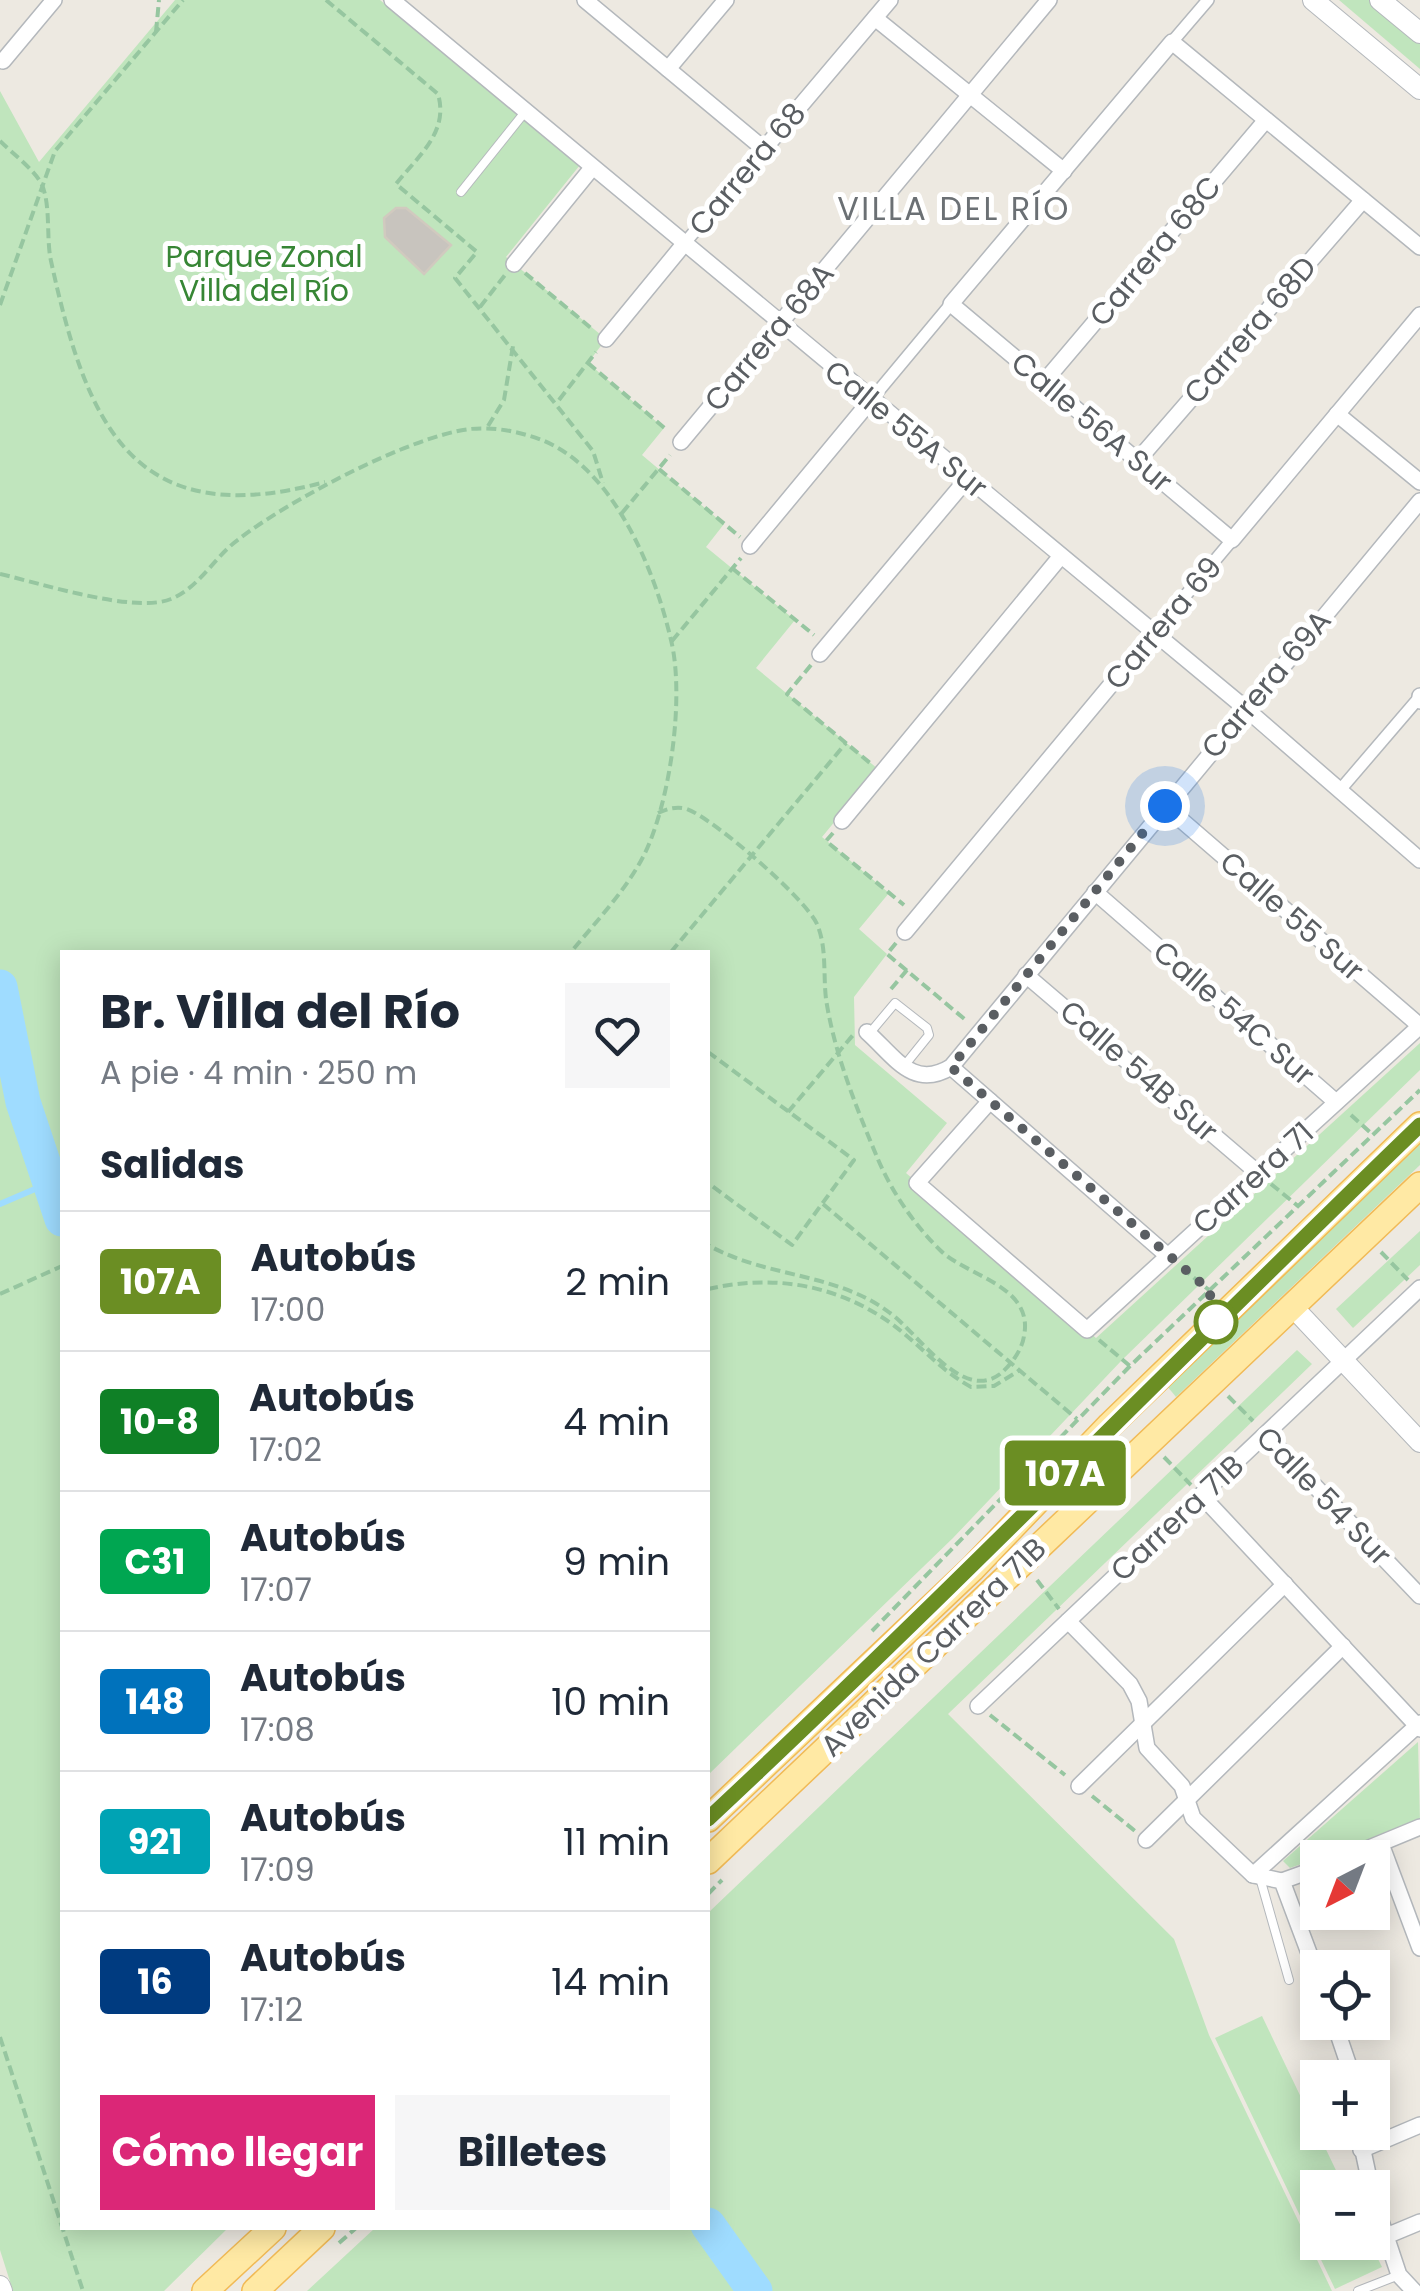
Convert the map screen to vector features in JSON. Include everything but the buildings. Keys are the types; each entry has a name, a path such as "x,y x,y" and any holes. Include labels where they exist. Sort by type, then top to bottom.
{"main road":[{"name":"Avenida Carrera 71B","path":"710,1816 874,1662 1420,1125"},
{"name":"Avenida Carrera 71B","path":"710,1860 1420,1185"},
{"path":"205,2291 271,2230"},
{"path":"255,2291 320,2230"}],"street":[{"path":"3,61 54,0"},
{"path":"584,0 764,149"},
{"path":"668,69 726,0"},
{"name":"Carrera 68","path":"606,340 890,0"},
{"name":"Carrera 68A","path":"681,442 1049,0"},
{"path":"750,546 1208,0"},
{"path":"1313,0 1420,89"},
{"path":"1380,0 1420,33"},
{"name":"Calle 55A Sur","path":"401,3 592,168 1245,708 1420,860"},
{"path":"875,18 1064,171"},
{"path":"1172,42 1420,248"},
{"name":"Carrera 68C","path":"1044,382 1266,120"},
{"path":"514,264 592,168"},
{"name":"Carrera 68D","path":"1138,460 1363,200"},
{"name":"Calle 56A Sur","path":"951,304 1232,540"},
{"name":"Carrera 69","path":"905,932 1420,315"},
{"path":"1337,414 1420,482"},
{"path":"824,650 966,479"},
{"name":"Carrera 69A","path":"951,1067 1420,501"},
{"path":"842,822 1061,556"},
{"path":"1340,790 1419,699"},
{"name":"Calle 55 Sur","path":"1165,806 1420,1026"},
{"name":"Calle 54C Sur","path":"1094,892 1336,1102"},
{"name":"Calle 54B Sur","path":"1026,975 1258,1174"},
{"name":"Carrera 71","path":"1087,1330 1420,1026"},
{"path":"866,1030 921,1077 932,1078 951,1067 1168,1256"},
{"path":"990,1101 918,1183 1087,1330"},
{"name":"Carrera 71B","path":"978,1706 1419,1290"},
{"path":"1292,1305 1420,1442"},
{"name":"Calle 54 Sur","path":"1266,1434 1420,1596"},
{"path":"1201,1495 1419,1726 1257,1876"},
{"path":"1080,1786 1284,1584"},
{"path":"1068,1621 1130,1684 1146,1748 1182,1786 1193,1818 1257,1876 1282,1881 1300,1874"},
{"path":"1146,1840 1343,1646"},
{"path":"1390,1840 1420,1827"},
{"path":"1390,1868 1420,1948"},
{"path":"1282,1881 1308,1950"},
{"path":"1390,2138 1420,2125"},
{"path":"1361,2150 1366,2170"},
{"path":"1390,2234 1420,2222"},
{"path":"1390,2252 1399,2275 1414,2291"}],"lane":[{"path":"461,192 525,112"},
{"path":"866,1030 895,1003 928,1028 929,1035 904,1066"},
{"path":"1257,1876 1289,1980"},
{"path":"1358,2291 1399,2275"}],"path":[{"path":"156,32 158,0"},
{"path":"0,304 55,151 182,0"},
{"path":"326,0 438,94 444,114 441,128 396,184 477,252 455,278 558,401 593,450 604,488"},
{"path":"0,141 42,185 47,244 76,356 116,441 129,454 171,486 208,494 289,492 339,478"},
{"path":"480,307 514,264 606,340 558,401"},
{"path":"486,428 504,400 513,346"},
{"path":"588,363 681,442 622,513"},
{"path":"0,574 138,603 170,600 194,583 236,540 339,478 436,436 486,428 535,436 572,459 604,488 634,535 672,642 676,714 657,813 644,855 573,950"},
{"path":"658,470 750,546 672,642"},
{"path":"732,568 824,650 787,694 882,773"},
{"path":"673,950 846,743"},
{"path":"657,813 670,808 686,809 792,890 816,923 839,1051 879,1162 926,1236 946,1256 997,1284 1018,1302 1026,1326 1023,1344 998,1376 976,1382 959,1374 894,1314 860,1292 764,1270 710,1247"},
{"path":"826,841 918,917"},
{"path":"887,954 980,1032"},
{"path":"884,997 906,970"},
{"path":"788,1112 839,1051 866,1030"},
{"path":"710,1054 854,1160 792,1245 710,1184"},
{"path":"870,1632 1130,1366 1420,1090"},
{"name":"Calle 54C Sur","path":"1336,1102 1374,1135"},
{"path":"1258,1174 1298,1206"},
{"path":"823,1204 1078,1419"},
{"path":"1381,1252 1419,1290"},
{"path":"1168,1256 1209,1290"},
{"path":"0,1294 60,1267"},
{"path":"710,1288 744,1280 811,1286 860,1304 971,1386 994,1386 1020,1370"},
{"path":"1087,1330 1130,1366"},
{"name":"Calle 54 Sur","path":"1228,1396 1266,1434"},
{"path":"1164,1457 1201,1495"},
{"path":"1037,1580 1068,1621"},
{"path":"978,1706 1146,1840"},
{"path":"0,2037 60,2221"},
{"path":"63,2230 83,2291"}],"green space":[{"name":"Parque Zonal Villa del Río","path":"175,0 380,0 580,165 506,257 606,339 588,363 664,428 642,455 724,524 706,547 795,620 756,668 878,769 822,837 889,893 859,929 887,954 854,997 855,1045 947,1123 906,1173 1096,1338 1420,1043 1420,1070 1122,1360 953,1538 710,1773 710,950 60,950 60,2230 226,2230 164,2291 13,2291 0,2250 0,91 39,162"},
{"path":"1339,0 1372,0 1420,41 1420,69"},
{"path":"1420,1141 1420,1165 1176,1397 1167,1386"},
{"path":"1420,1231 1420,1265 1353,1328 1336,1309"},
{"path":"1297,1350 1312,1364 948,1714 1174,1939 1209,2035 1300,2224 1300,2260 1317,2260 1332,2291 307,2291 373,2230 710,2230 710,1911"},
{"path":"1418,1742 1420,1822 1369,1840 1307,1840"},
{"path":"1300,1846 1300,1864 1290,1868 1283,1861"},
{"path":"1262,2016 1300,2095 1300,2150 1326,2150 1336,2170 1300,2170 1300,2216 1215,2038"},
{"path":"1321,2260 1378,2260 1382,2267 1335,2289"}],"waterway":[{"path":"0,987 23,1102 60,1213"},
{"path":"0,1204 49,1183"},
{"path":"710,2228 755,2291"}],"bus line":[{"name":"107A","path":"710,1817 972,1569 1110,1425 1420,1125"}],"district":[{"name":"VILLA DEL RÍO","path":"954,208"}],"route":[{"path":"1165,806 951,1067 1209,1290 1216,1322"}]}
